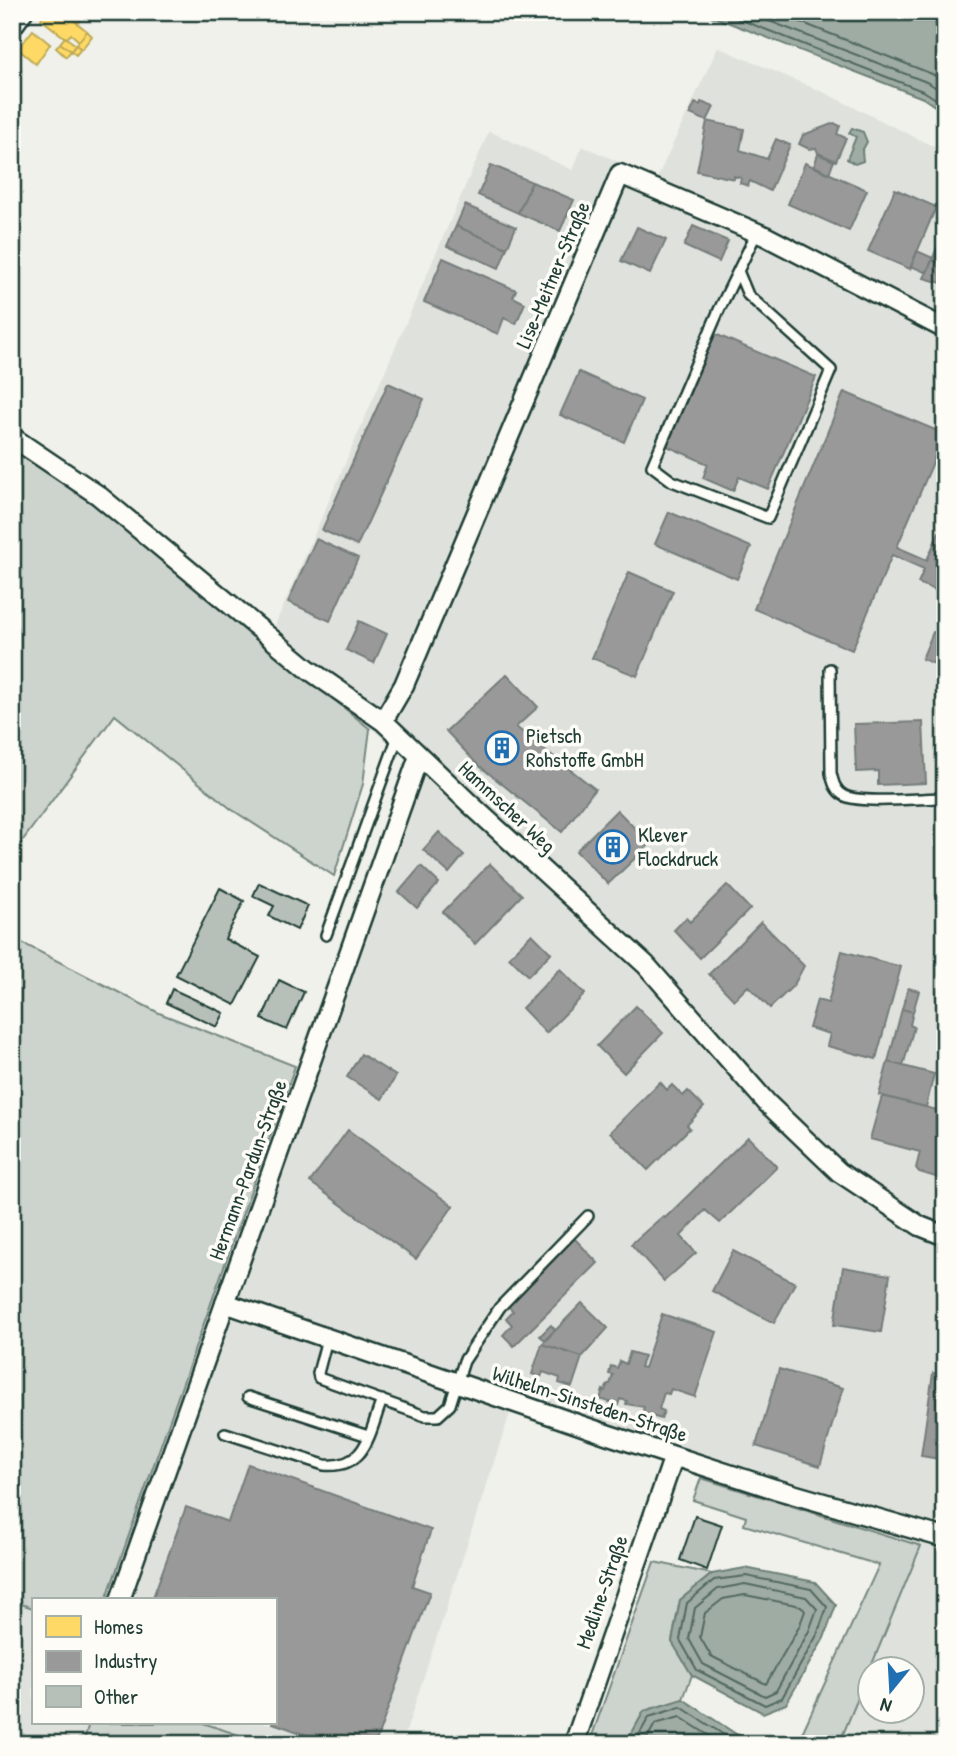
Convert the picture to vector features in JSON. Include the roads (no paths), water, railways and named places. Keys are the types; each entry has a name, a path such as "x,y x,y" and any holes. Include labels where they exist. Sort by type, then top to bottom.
{"street":[{"path":"12,27 23,12"},
{"name":"Lise-Meitner-Straße","path":"383,721 404,685 620,174 757,232 945,329"},
{"name":"Hammscher Weg","path":"12,437 98,495 308,669 383,721 646,965 767,1103 839,1172 920,1226 945,1236"},
{"name":"Hermann-Pardun-Straße","path":"121,1598 419,756"},
{"name":"Wilhelm-Sinsteden-Straße","path":"225,1303 775,1489 945,1538"},
{"name":"Medline-Straße","path":"574,1744 674,1456"}],"lane":[{"path":"738,271 748,295 754,302 831,370 768,517 672,481 652,466 738,271 757,232"},
{"path":"830,669 831,773 838,791 844,796 864,799 945,798"},
{"path":"326,934 398,736"},
{"path":"327,1339 319,1378 425,1416 438,1416 450,1405 464,1362 500,1307 588,1216"},
{"path":"248,1397 368,1436"},
{"path":"225,1433 324,1465 340,1466 354,1461 362,1453 382,1401"}],"water":[{"path":"701,12 945,12 945,113 923,98"},
{"path":"852,128 863,132 867,142 862,151 863,161 855,164 847,159 856,137 849,133"},
{"path":"745,1568 815,1582 836,1605 824,1638 786,1704 763,1713 692,1675 672,1642 680,1600 712,1574"},
{"path":"683,1699 751,1744 626,1744 644,1711"}],"place":[{"name":"Pietsch Rohstoffe GmbH","path":"502,748"},
{"name":"Klever Flockdruck","path":"613,847"}]}
